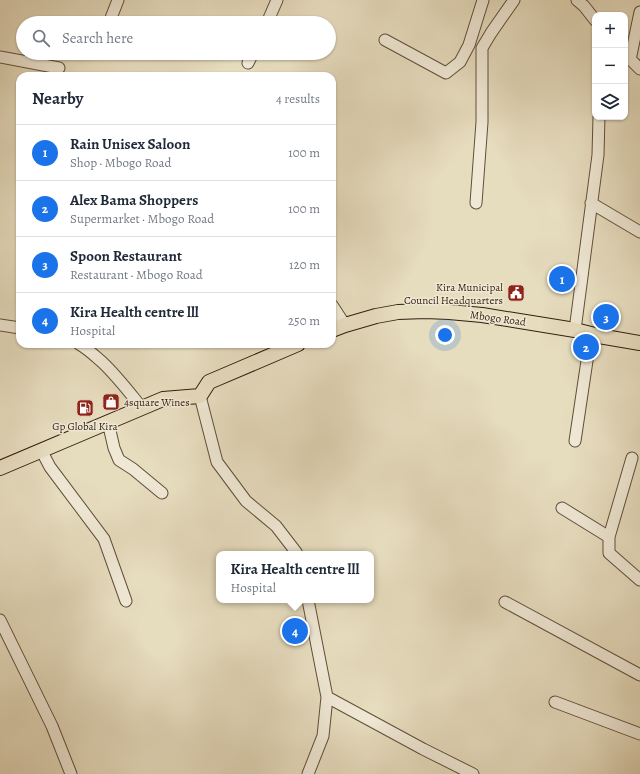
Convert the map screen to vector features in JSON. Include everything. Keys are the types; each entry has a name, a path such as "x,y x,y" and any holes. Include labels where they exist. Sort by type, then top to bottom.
{"main road":[{"name":"Mbogo Road","path":"338,328 376,316 398,312 449,312 482,315 575,330 640,343"},
{"path":"0,468 163,399 200,396 209,382 289,348"}],"street":[{"path":"112,16 118,0"},
{"path":"270,16 277,0"},
{"path":"385,40 446,73 460,62 469,45 483,0"},
{"path":"476,203 482,122 482,48 514,0"},
{"path":"577,0 592,16"},
{"path":"640,12 628,57 640,69"},
{"path":"0,57 16,60"},
{"path":"16,60 59,68"},
{"path":"575,330 598,155 599,120"},
{"path":"591,203 640,232"},
{"path":"0,325 16,327"},
{"path":"575,441 591,334"},
{"path":"85,348 123,383 142,408"},
{"path":"200,396 217,462 246,501 276,526 295,551"},
{"path":"108,422 114,448 119,460 133,469 162,493"},
{"path":"41,450 50,466 104,538 126,601"},
{"path":"632,458 609,537 609,553 640,580"},
{"path":"562,508 609,537"},
{"path":"505,602 640,675"},
{"path":"308,774 323,736 328,697 309,603"},
{"path":"0,620 52,726 71,774"},
{"path":"328,697 423,749 473,774"},
{"path":"555,702 640,734"}],"place":[{"name":"Rain Unisex Saloon","path":"562,279"},
{"name":"Kira Municipal Council Headquarters","path":"516,293"},
{"name":"Spoon Restaurant","path":"606,317"},
{"name":"Alex Bama Shoppers","path":"586,347"},
{"name":"4square Wines","path":"111,402"},
{"name":"Gp Global Kira","path":"85,408"},
{"name":"Kira Health centre lll","path":"295,631"}]}
